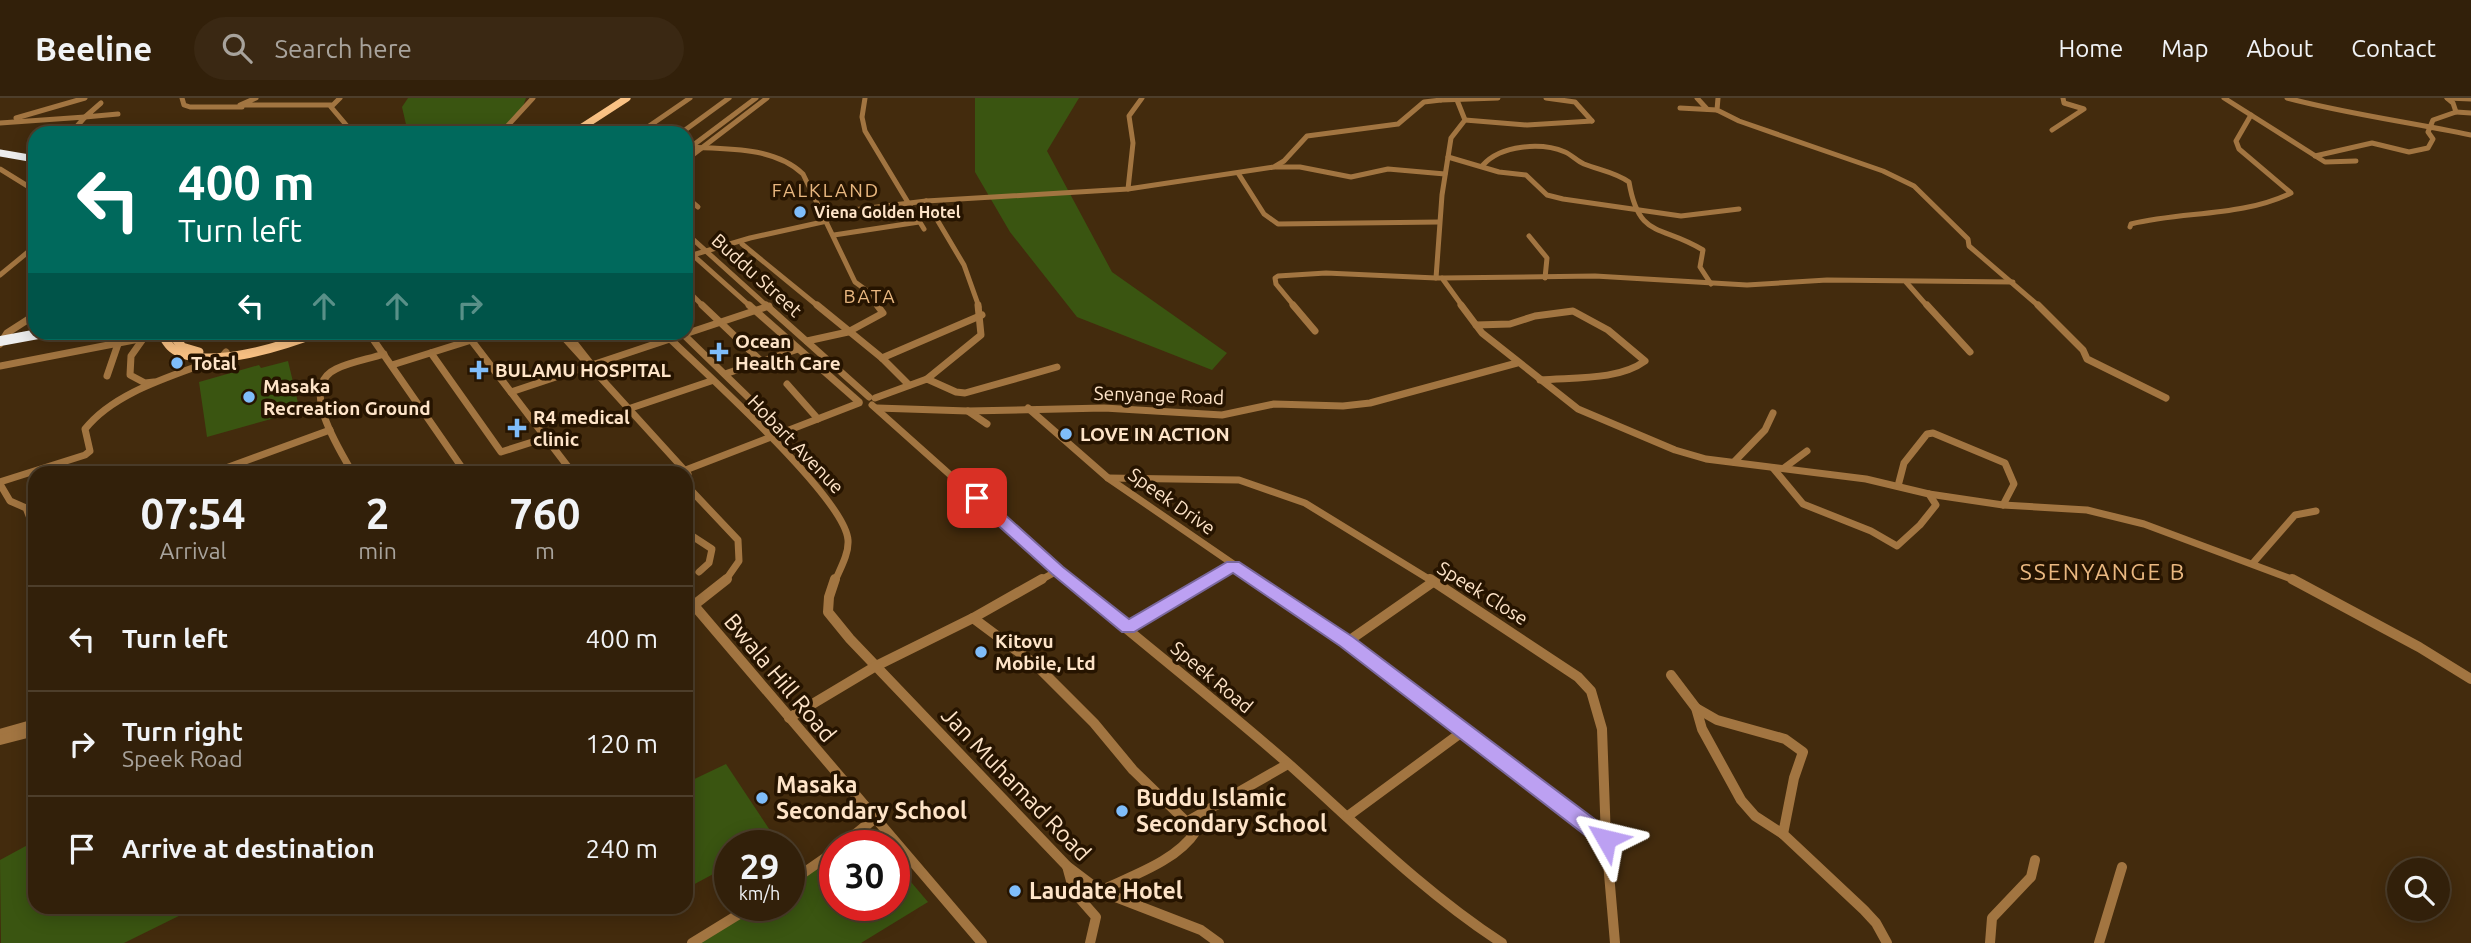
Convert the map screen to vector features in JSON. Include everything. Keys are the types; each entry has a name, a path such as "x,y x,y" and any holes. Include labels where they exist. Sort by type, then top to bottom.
{"highway":[{"path":"0,153 28,158"},
{"path":"1,342 28,336"}],"main road":[{"path":"584,126 628,98"},
{"path":"168,340 169,349 176,353 204,358 292,340"}],"street":[{"path":"0,123 85,98"},
{"path":"182,98 184,105 190,107 331,105 340,98"},
{"path":"242,107 240,105 256,98"},
{"path":"508,126 533,98"},
{"path":"649,126 690,98"},
{"path":"691,126 729,98"},
{"path":"693,144 756,98"},
{"path":"693,154 767,98"},
{"path":"865,98 862,117 865,131 924,229"},
{"path":"1128,189 1128,168 1135,149 1129,116 1142,98"},
{"path":"1273,167 1284,161 1307,136 1398,124 1406,120 1416,105 1425,99 1499,98"},
{"path":"1465,120 1527,125 1592,121 1575,102 1546,98"},
{"path":"1697,98 1707,109"},
{"path":"1717,110 1718,98"},
{"path":"2052,130 2084,109 2062,102 2063,98"},
{"path":"2224,98 2328,163 2356,161"},
{"path":"2287,98 2329,109 2471,135"},
{"path":"2447,98 2453,103 2456,112"},
{"path":"2447,98 2471,99"},
{"path":"1457,100 1465,120"},
{"path":"77,126 101,103"},
{"path":"331,105 348,126"},
{"path":"1680,108 1717,110 1739,121 1882,171 1919,189 1968,239 1969,246 1989,259 2083,350 2087,359 2166,398"},
{"path":"2315,156 2372,143 2409,152 2428,148 2433,139 2428,132 2434,119 2456,112 2471,113"},
{"path":"0,123 118,114"},
{"path":"2130,227 2131,224 2166,216 2243,208 2282,199 2291,193 2239,149 2236,141 2251,115"},
{"path":"1465,120 1451,138 1445,174 1439,222 1439,278 1467,316 1491,341 1578,409 1641,436 1706,458 1866,479 1929,494 2003,505 2076,509 2112,515 2253,563 2297,581 2471,679"},
{"path":"693,148 759,155 789,162 803,174 855,282 866,290 883,313 848,332 807,341"},
{"path":"1483,165 1487,157 1503,150 1520,148 1563,151 1581,163 1609,169 1628,180 1635,210 1658,230 1678,236 1703,250 1700,267 1712,284"},
{"path":"1448,157 1465,158 1489,169 1529,176 1538,182 1547,195 1553,197 1681,216 1739,209"},
{"path":"821,214 926,201 1128,189 1273,167 1300,167 1351,177 1388,169 1445,174"},
{"path":"0,169 28,186"},
{"path":"1238,173 1264,214 1279,224 1439,222"},
{"path":"693,470 926,379 981,335 982,316 976,288 926,201"},
{"path":"693,202 698,206"},
{"path":"834,234 919,222"},
{"path":"708,253 828,223"},
{"path":"693,255 828,223"},
{"path":"1529,236 1547,253 1550,263 1545,278"},
{"name":"Buddu Street","path":"693,239 807,341 867,403"},
{"path":"742,244 882,358 909,385"},
{"path":"0,275 28,252"},
{"path":"693,259 798,349 867,403"},
{"path":"1315,331 1276,284 1275,278 1326,273 1439,278 1611,276 1712,284 1827,280 2013,282"},
{"path":"1906,282 1970,352"},
{"path":"693,296 762,362"},
{"path":"693,331 769,306"},
{"path":"1476,325 1510,324 1535,316 1573,311 1608,330 1645,361 1641,366 1604,375 1540,380"},
{"path":"882,358 982,316"},
{"path":"1,342 6,333 28,319"},
{"path":"0,366 138,340"},
{"path":"142,340 134,349 128,367 130,376 145,383 161,382"},
{"path":"374,340 461,466"},
{"path":"392,365 472,340 567,466"},
{"path":"567,340 679,466"},
{"path":"572,340 592,367"},
{"path":"511,392 669,340"},
{"name":"Hobart Avenue","path":"669,340 772,439 839,513 848,537 828,597 828,612 876,666"},
{"name":"Hobart Avenue","path":"688,340 786,434"},
{"path":"107,376 118,344"},
{"path":"725,374 798,349"},
{"path":"431,353 501,452 545,438"},
{"path":"349,466 330,430 318,395 323,380 335,369 384,354"},
{"path":"52,466 85,455 90,450 85,429 93,418 161,382 224,355"},
{"name":"Senyange Road","path":"867,403 968,411 1104,408 1222,415 1274,404 1343,406 1383,400 1517,363"},
{"path":"926,379 965,393 1057,367"},
{"path":"628,409 711,381"},
{"path":"787,384 818,419"},
{"path":"786,434 818,419 867,403"},
{"name":"Speek Road","path":"867,403 1058,571 1288,764 1420,882 1474,925 1502,943"},
{"name":"Speek Drive","path":"1028,408 1108,478 1346,642 1606,839"},
{"path":"968,411 987,424"},
{"path":"1734,462 1765,430 1773,413"},
{"path":"231,466 330,430"},
{"path":"1898,486 1904,463 1927,434 1933,433 2004,461 2014,481 2003,505"},
{"path":"1784,468 1807,451"},
{"path":"1773,468 1803,504 1871,531 1897,545 1920,525 1936,505 1929,494"},
{"path":"28,474 0,483 10,501 26,508 28,513"},
{"name":"Speek Close","path":"1108,478 1206,478 1248,482 1323,512 1553,658 1588,687 1605,746 1606,839 1615,943"},
{"path":"693,492 738,540 742,551 741,564 728,579 694,605"},
{"path":"2253,563 2295,515 2316,511"},
{"path":"693,537 712,549 709,562 699,572"},
{"path":"1128,628 1233,566"},
{"path":"789,718 876,666 1058,571"},
{"path":"1346,642 1433,582"},
{"name":"Bwala Hill Road","path":"694,605 982,943"},
{"path":"972,618 1035,665 1094,723 1133,770 1188,821 1196,833 1190,841 1100,891"},
{"name":"Jan Muhamad Road","path":"876,666 1067,866 1100,891 1201,930 1219,943"},
{"path":"1671,675 1696,708 1702,729 1741,800 1755,816 1783,834 1864,910 1876,923 1886,943"},
{"path":"1696,708 1717,720 1785,739 1803,752 1794,778 1783,834"},
{"path":"0,734 28,726"},
{"path":"1348,816 1462,732"},
{"path":"0,740 28,733"},
{"path":"1188,821 1288,764"},
{"path":"860,830 874,819"},
{"path":"1990,943 1992,918 2026,883 2034,872 2035,860"},
{"path":"1067,866 1074,892 1096,917 1095,933 1090,943"},
{"path":"2099,943 2122,867"},
{"path":"692,943 728,921"}],"green space":[{"path":"408,98 526,98 520,115 508,126 406,126 402,107"},
{"path":"975,98 1079,98 1047,151 1112,272 1227,353 1212,370 1077,317 1010,232 975,172"},
{"name":"Masaka Recreation Ground","path":"288,361 300,411 207,437 199,382 259,365 261,368"},
{"path":"726,764 770,830 714,830 714,874 693,885 693,780"},
{"path":"28,845 28,914 183,914 124,943 1,943 0,860"},
{"path":"819,857 819,921 897,921 861,943 693,943 725,921 805,921 805,867"},
{"path":"910,881 928,902 910,913"}],"place":[{"name":"Viena Golden Hotel","path":"800,212"},
{"name":"Ocean Health Care","path":"719,352"},
{"name":"Total","path":"177,363"},
{"name":"BULAMU HOSPITAL","path":"479,370"},
{"name":"Masaka Recreation Ground","path":"249,397"},
{"name":"R4 medical clinic","path":"517,428"},
{"name":"LOVE IN ACTION","path":"1066,434"},
{"name":"Kitovu Mobile, Ltd","path":"981,652"},
{"name":"Masaka Secondary School","path":"762,798"},
{"name":"Buddu Islamic Secondary School","path":"1122,811"},
{"name":"Laudate Hotel","path":"1015,891"}],"district":[{"name":"FALKLAND","path":"826,190"},
{"name":"BATA","path":"870,296"},
{"name":"SSENYANGE B","path":"2103,572"}],"route":[{"path":"977,498 1058,571 1128,628 1233,566 1346,642 1606,839"}]}
